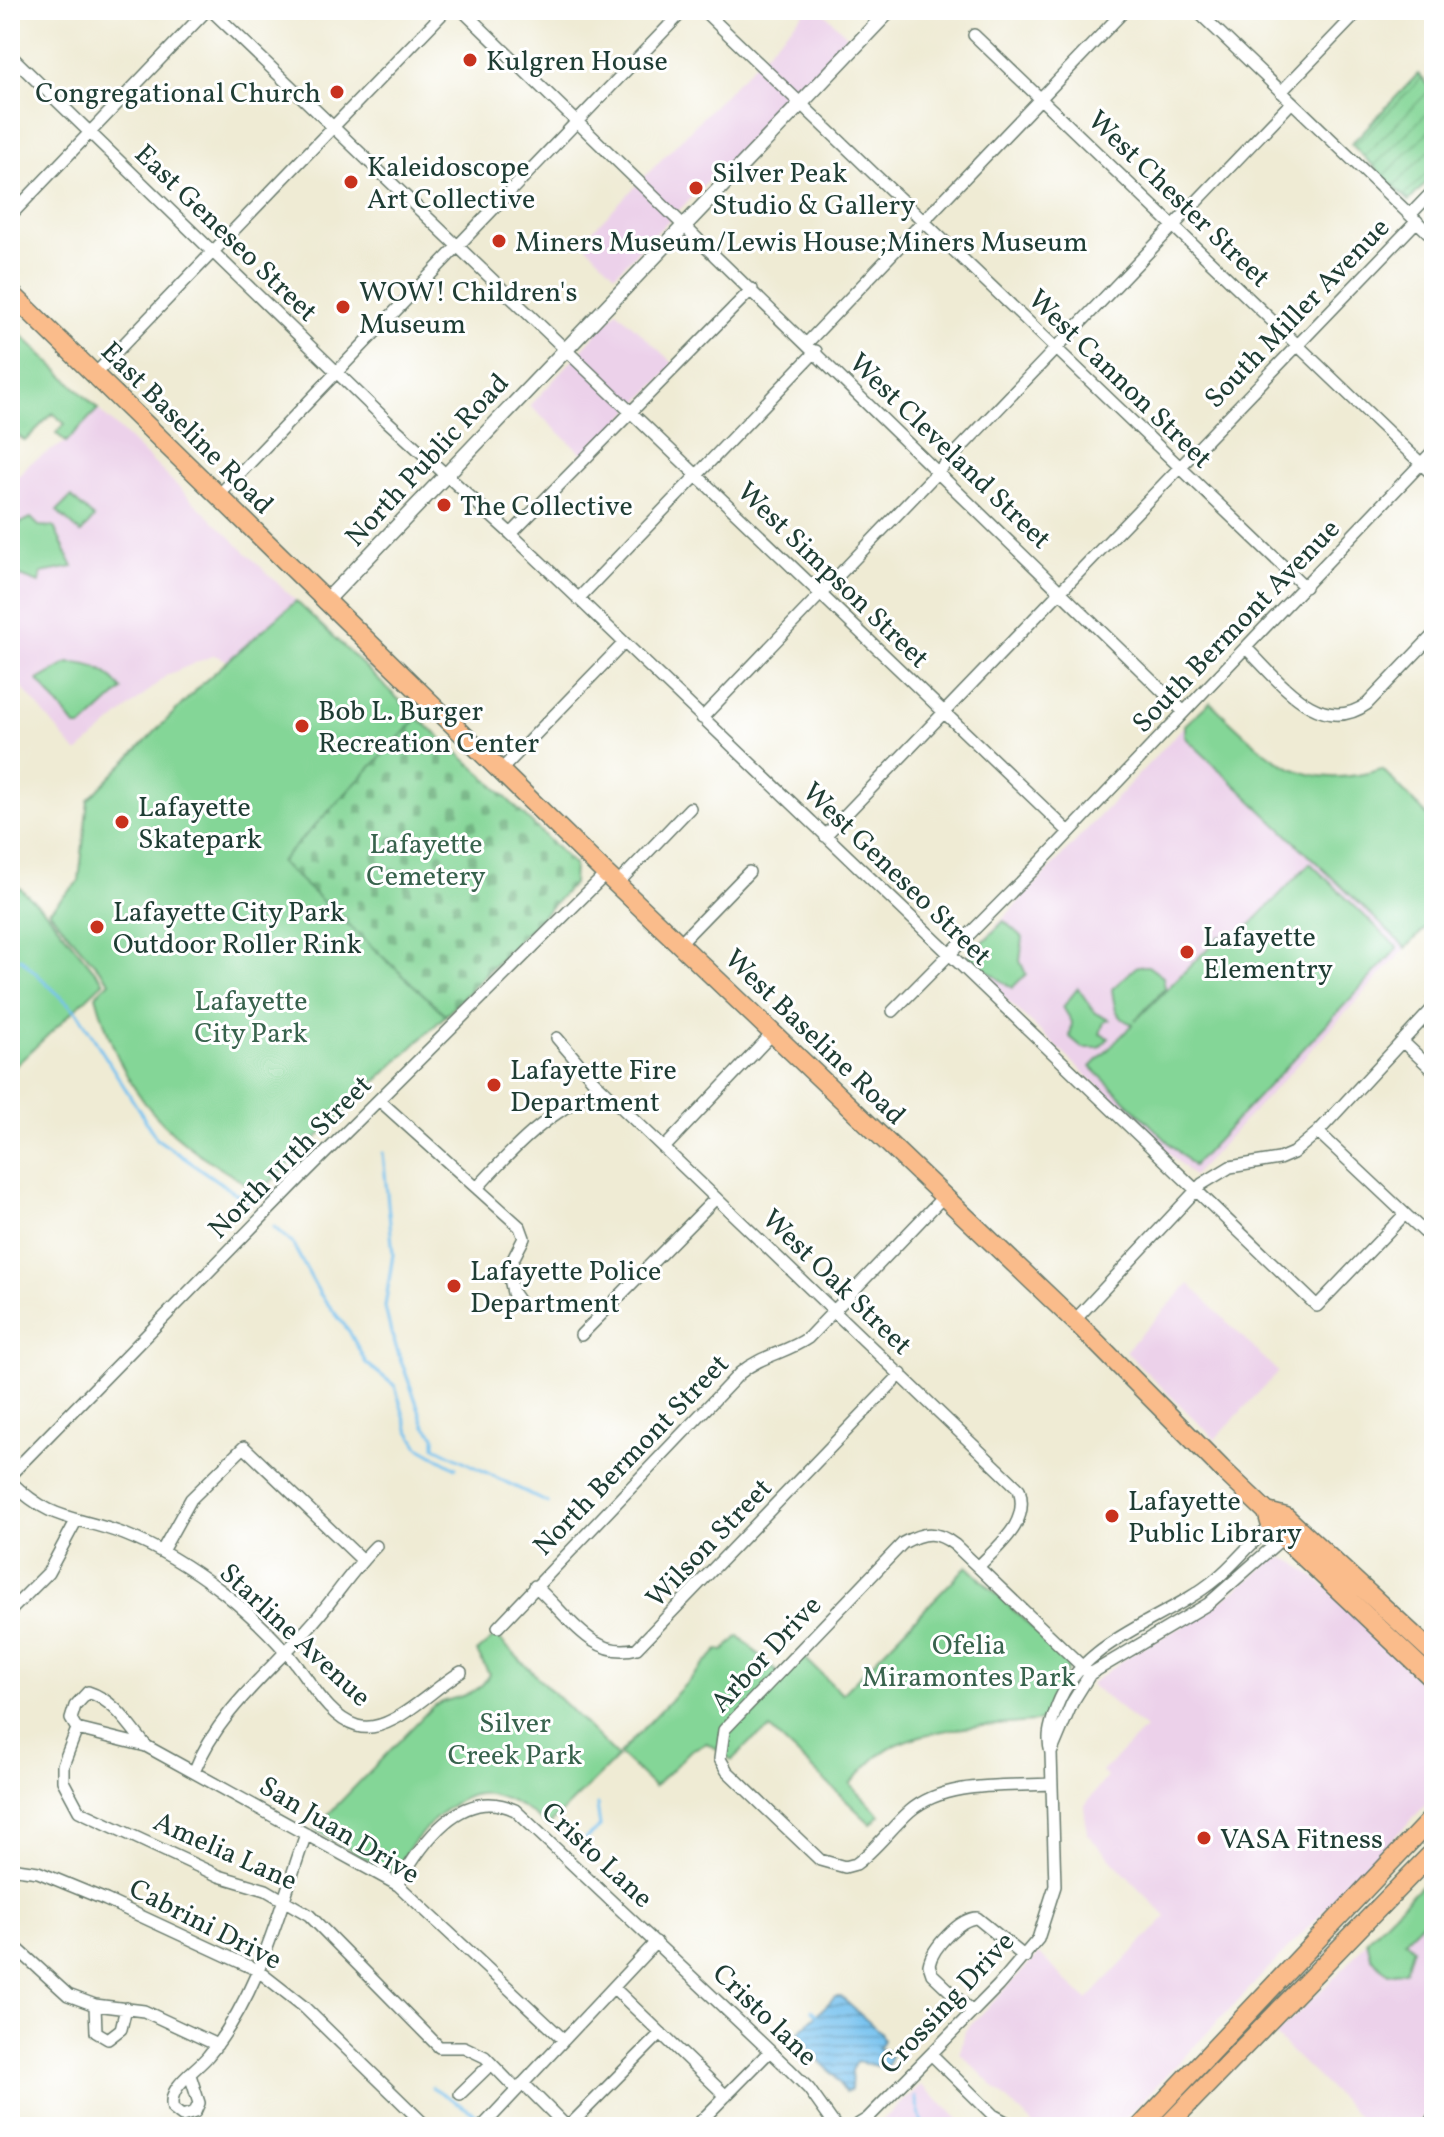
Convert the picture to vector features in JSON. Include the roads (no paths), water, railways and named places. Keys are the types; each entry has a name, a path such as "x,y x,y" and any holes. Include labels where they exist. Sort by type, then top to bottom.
{"main road":[{"name":"East Baseline Road","path":"10,292 325,602"},
{"name":"West Baseline Road","path":"325,602 1074,1321 1281,1524 1434,1680"},
{"name":"West Baseline Road","path":"1281,1524 1434,1654"},
{"path":"1140,2127 1434,1816"},
{"path":"1166,2127 1434,1851"}],"street":[{"name":"West Simpson Street","path":"209,10 1069,832"},
{"path":"10,216 209,10"},
{"path":"95,374 446,10"},
{"name":"West Cleveland Street","path":"462,10 1184,712"},
{"path":"218,496 684,10"},
{"name":"West Cannon Street","path":"703,10 1305,587"},
{"name":"North Public Road","path":"325,602 890,10"},
{"path":"578,599 697,476 922,221 1125,10"},
{"path":"1196,10 1434,238"},
{"path":"1281,92 1360,10"},
{"name":"West Chester Street","path":"974,35 1176,225 1434,476"},
{"name":"East Geneseo Street","path":"10,55 445,475"},
{"path":"702,718 1292,102"},
{"name":"South Miller Avenue","path":"825,836 1297,344 1414,218 1434,190"},
{"path":"511,534 752,289"},
{"name":"South Bermont Avenue","path":"893,1011 1069,832 1434,450"},
{"name":"West Geneseo Street","path":"445,475 511,534 1317,1306 1405,1214"},
{"path":"1246,648 1302,703 1320,713 1337,716 1355,713 1367,704 1434,634"},
{"path":"501,770 624,643"},
{"name":"North 111th Street","path":"10,1478 379,1100 690,808"},
{"path":"679,944 749,872"},
{"path":"1074,1321 1215,1173 1230,1167 1279,1159 1318,1132 1434,1007"},
{"path":"664,1148 773,1033"},
{"name":"West Oak Street","path":"557,1038 601,1088 1019,1489 1024,1504 1020,1521 978,1567"},
{"path":"1402,1041 1434,1071"},
{"path":"477,1188 533,1128 567,1103 601,1088"},
{"path":"379,1100 520,1227 524,1238 508,1269 513,1293 520,1303"},
{"path":"1318,1132 1434,1241"},
{"name":"North Bermont Street","path":"498,1627 740,1373 758,1358 794,1347 835,1312 944,1196"},
{"path":"581,1335 716,1198"},
{"path":"10,1315 10,1338"},
{"name":"Wilson Street","path":"535,1586 599,1648 622,1653 637,1648 901,1374"},
{"path":"162,1551 191,1499 244,1447 362,1560"},
{"name":"Starline Avenue","path":"10,1478 36,1505 162,1551 225,1594 286,1651 345,1720 369,1728 393,1722 436,1686 461,1672"},
{"path":"10,1611 48,1573 76,1521"},
{"name":"Crossing Drive","path":"854,2127 867,2119 1025,1957 1049,1914 1055,1886 1051,1753 1086,1670 1208,1604 1281,1524"},
{"name":"Arbor Drive","path":"1051,1784 959,1790 936,1796 913,1808 867,1856 845,1867 820,1860 727,1771 720,1759 724,1730 903,1543 920,1534 933,1533 945,1537 1086,1670"},
{"path":"194,1772 226,1715 376,1546"},
{"name":"San Juan Drive","path":"146,1746 114,1707 99,1695 88,1692 75,1706 71,1719 77,1729 146,1746 398,1885 564,2040"},
{"name":"Amelia Lane","path":"77,1729 63,1765 66,1788 79,1811 219,1876 241,1881 283,1899 309,1915 439,2047 464,2047 520,2086 568,2127"},
{"name":"Cristo Lane","path":"398,1885 417,1854 456,1813 485,1803 503,1804 529,1820 656,1942"},
{"path":"190,2075 217,2045 253,1986 306,1834"},
{"name":"Cabrini Drive","path":"10,1868 38,1872 186,1934 257,1970 303,2006 427,2127"},
{"path":"10,1902 10,1913"},
{"path":"972,2012 932,1974 929,1965 933,1953 955,1929 965,1920 977,1918 1025,1957"},
{"path":"10,1942 54,1985 95,2005 126,2008 164,2019 217,2045"},
{"path":"482,2127 656,1942"},
{"name":"Cristo lane","path":"656,1942 809,2089 836,2127"},
{"path":"614,1988 726,2096"},
{"path":"95,2005 94,2028 99,2036 108,2039 121,2029 126,2008"},
{"path":"568,2127 661,2033"},
{"path":"695,2127 770,2051"},
{"path":"931,2054 993,2115 1015,2127"},
{"path":"460,2094 491,2064"},
{"path":"993,2115 999,2127"},
{"path":"1428,2127 1434,2115"}],"water":[{"path":"835,1997 841,1997 880,2032 883,2040 878,2049 892,2052 887,2068 857,2062 852,2070 851,2090 845,2092 834,2075 797,2039 797,2034"}],"waterway":[{"path":"20,958 78,1013 157,1139 248,1202"},
{"path":"383,1153 393,1254 385,1307 391,1333 425,1426 435,1436 435,1447 548,1503"},
{"path":"274,1227 292,1243 320,1294 349,1331 366,1363 395,1386 408,1429 419,1447 456,1468"},
{"path":"581,1842 600,1827 597,1805"},
{"path":"812,2010 820,2018"},
{"path":"432,2087 483,2119"},
{"path":"915,2097 923,2127"},
{"path":"493,2124 498,2127"}],"place":[{"name":"Kulgren House","path":"470,60"},
{"name":"Congregational Church","path":"337,92"},
{"name":"Kaleidoscope Art Collective","path":"351,182"},
{"name":"Silver Peak Studio & Gallery","path":"696,188"},
{"name":"Miners Museum/Lewis House;Miners Museum","path":"499,241"},
{"name":"WOW! Children's Museum","path":"343,307"},
{"name":"The Collective","path":"444,505"},
{"name":"Bob L. Burger Recreation Center","path":"302,726"},
{"name":"Lafayette Skatepark","path":"122,822"},
{"name":"Lafayette City Park Outdoor Roller Rink","path":"97,927"},
{"name":"Lafayette Elementry","path":"1187,952"},
{"name":"Lafayette Fire Department","path":"494,1085"},
{"name":"Lafayette Police Department","path":"454,1286"},
{"name":"Lafayette Public Library","path":"1112,1516"},
{"name":"VASA Fitness","path":"1204,1838"}],"park label":[{"name":"Lafayette Cemetery","path":"426,859"},
{"name":"Lafayette City Park","path":"251,1016"},
{"name":"Ofelia Miramontes Park","path":"969,1660"},
{"name":"Silver Creek Park","path":"515,1738"}]}
